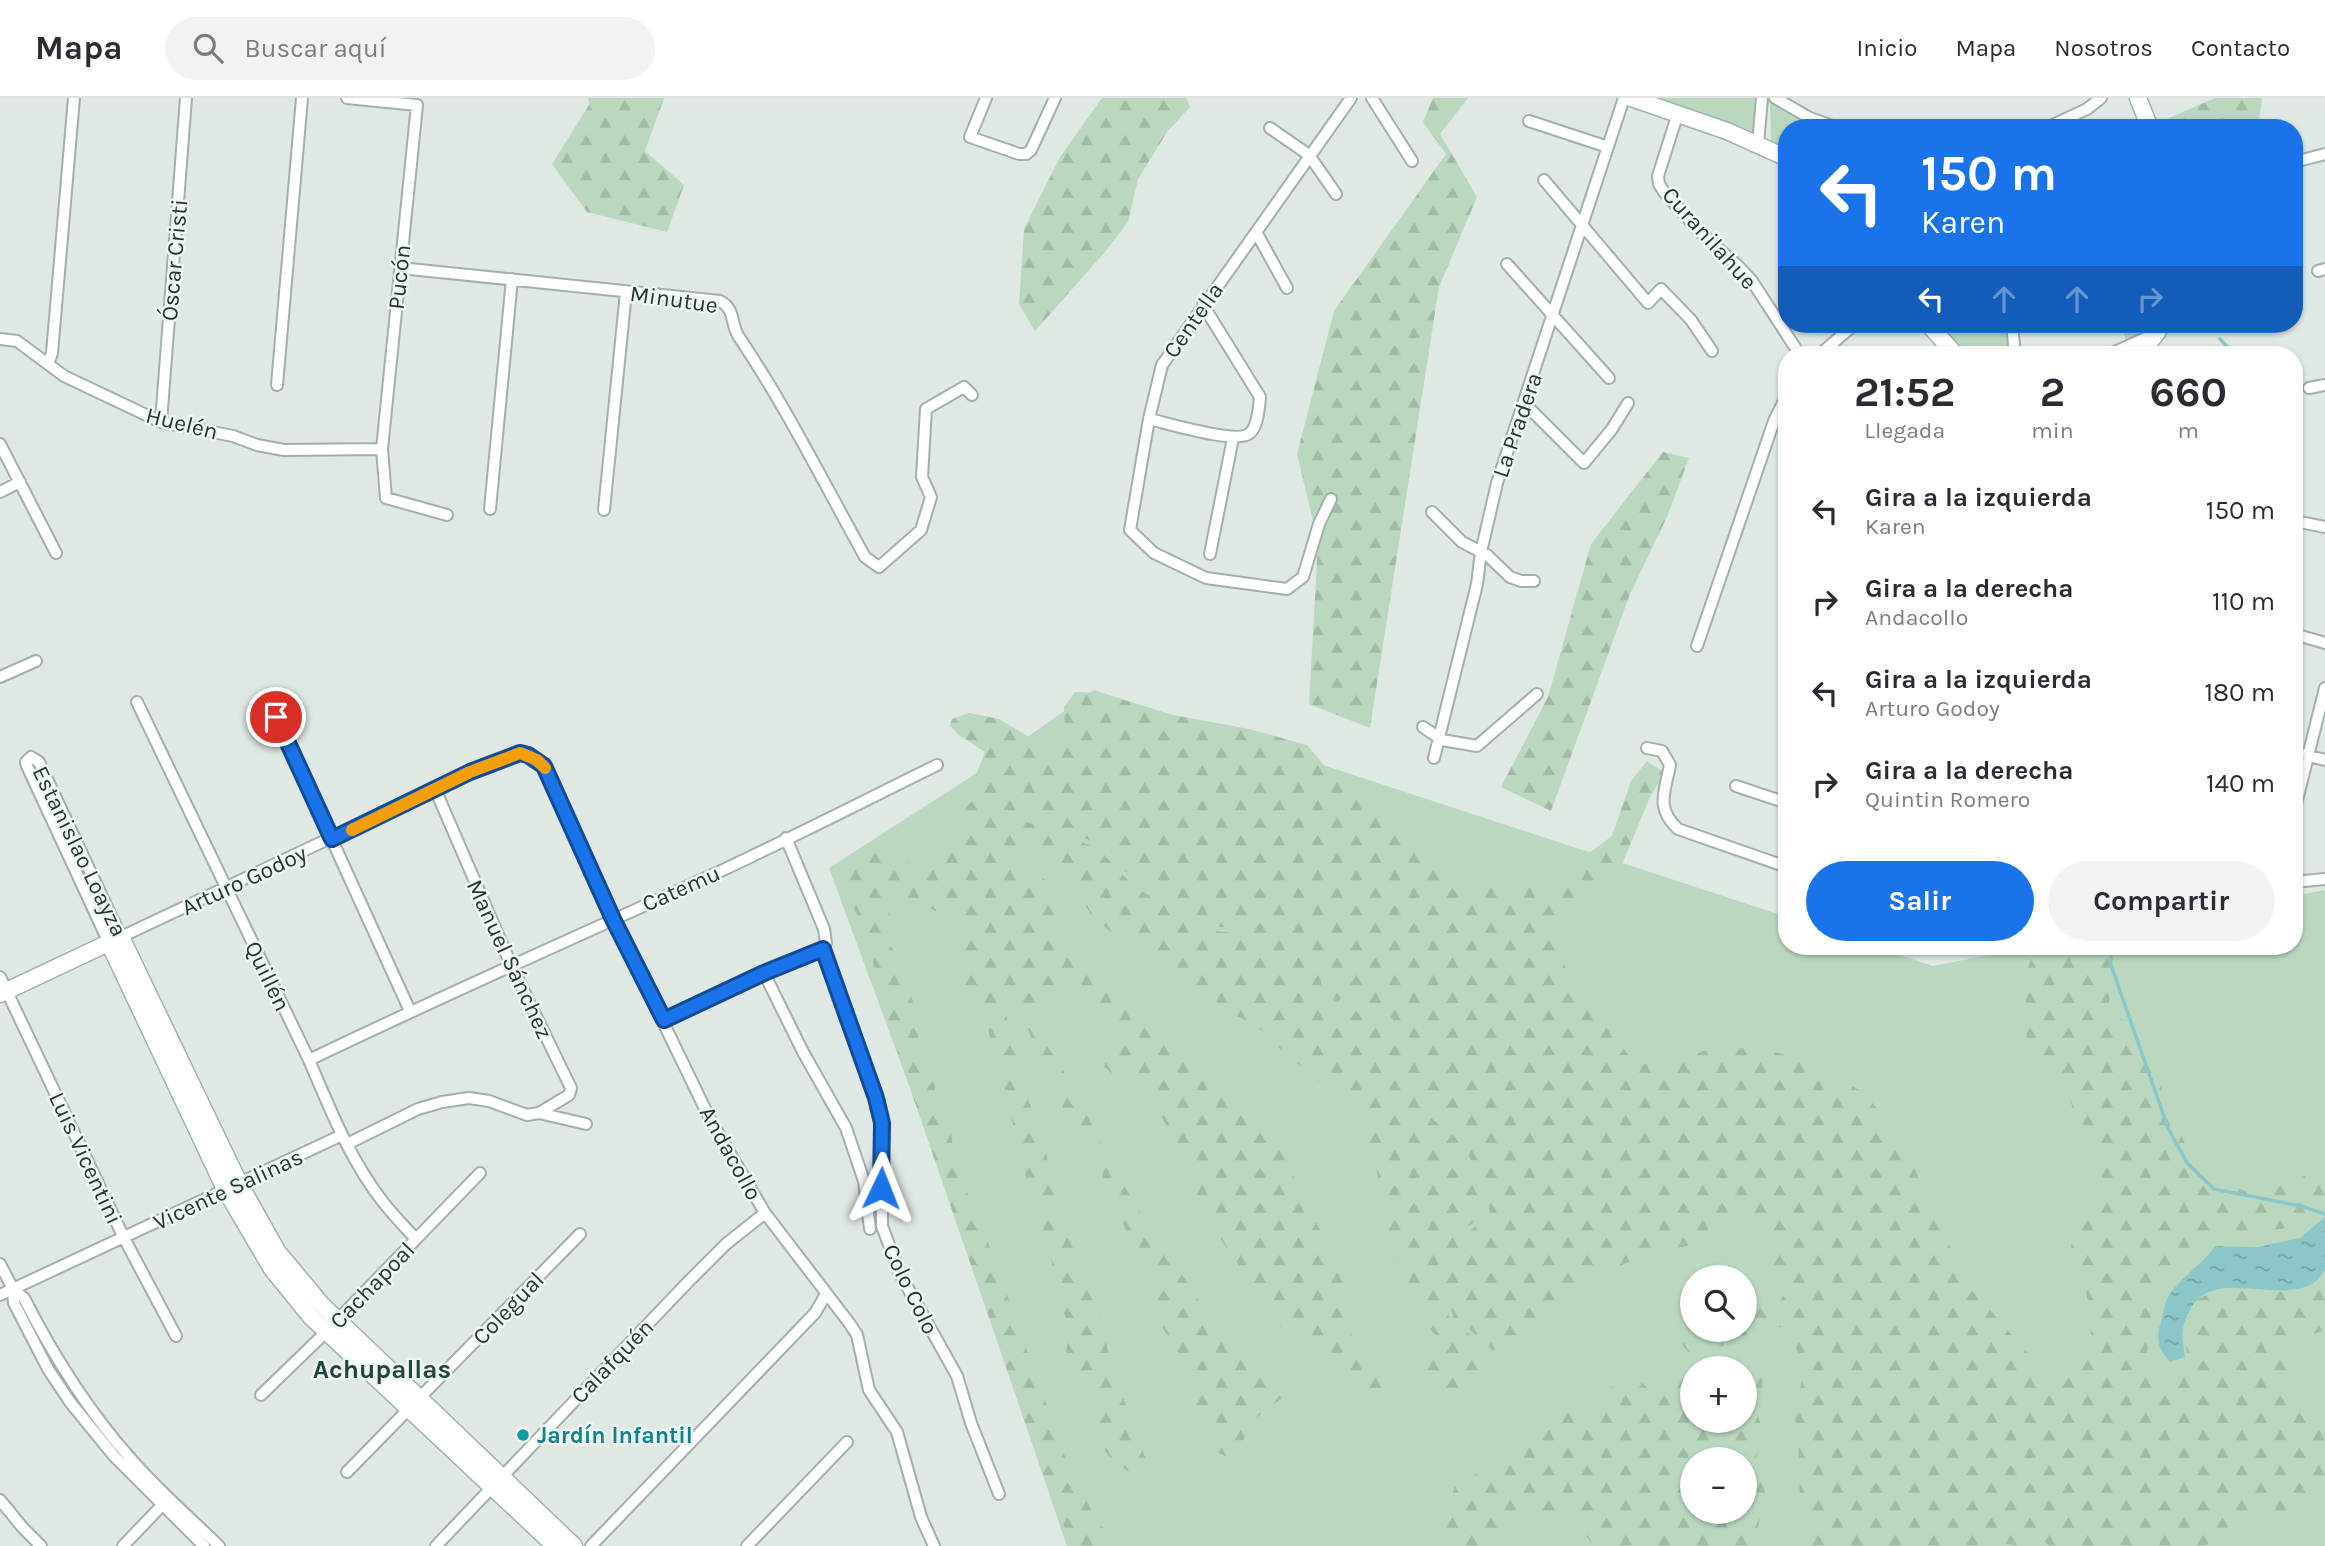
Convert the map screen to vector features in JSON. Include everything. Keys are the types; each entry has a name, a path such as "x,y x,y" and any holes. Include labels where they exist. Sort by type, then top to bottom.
{"street":[{"path":"48,364 52,353 75,98"},
{"name":"Óscar Cristi","path":"161,422 186,98"},
{"path":"276,385 302,98"},
{"name":"Pucón","path":"347,98 417,105 382,449 386,498 447,515"},
{"path":"986,98 970,137 1019,154 1026,154 1031,150 1055,98"},
{"name":"Centella","path":"1331,499 1319,524 1303,578 1287,589 1206,578 1154,553 1130,530 1149,419 1162,365 1351,98"},
{"path":"1372,98 1412,161"},
{"name":"La Pradera","path":"1434,758 1477,584 1481,552 1497,483 1624,98"},
{"path":"1630,98 1678,113 1778,154"},
{"path":"1758,144 1762,98"},
{"path":"1774,98 1813,119"},
{"path":"2066,119 2087,110 2101,98"},
{"path":"2138,98 2146,119"},
{"name":"Curanilahue","path":"1678,113 1658,176 1659,184 1702,234 1752,281 1778,321"},
{"path":"1529,121 1608,146"},
{"path":"1270,128 1309,155 1336,194"},
{"path":"2303,160 2325,154"},
{"path":"1544,180 1648,303 1661,289 1691,320 1712,351"},
{"path":"1256,232 1287,288"},
{"path":"1507,264 1609,378"},
{"name":"Minutue","path":"400,268 720,301 727,304 732,312 737,335 775,394 864,557 879,567 921,530 931,497 922,477 926,409 964,387 972,395"},
{"path":"490,509 512,279"},
{"path":"604,510 626,292"},
{"path":"1149,419 1233,438 1248,435 1253,430 1260,397 1203,305"},
{"path":"1829,346 1845,333"},
{"path":"1936,333 1948,346"},
{"path":"2125,346 2150,333"},
{"name":"Huelén","path":"0,339 18,341 75,381 161,422 233,436 257,445 284,450 382,449"},
{"path":"2309,388 2325,385"},
{"path":"1525,404 1584,463 1612,429 1628,403"},
{"path":"1697,646 1778,413"},
{"path":"1210,554 1233,438"},
{"path":"0,444 55,553"},
{"path":"0,475 12,468"},
{"path":"0,492 20,482"},
{"path":"1432,512 1462,542 1492,559 1510,577 1521,581 1534,581"},
{"path":"2303,523 2325,527"},
{"path":"2303,637 2325,643"},
{"path":"0,677 36,661"},
{"path":"2303,775 2325,688"},
{"path":"1423,727 1440,738 1479,745 1537,694"},
{"name":"Quillén","path":"137,702 309,1060 344,1139 383,1202 416,1239"},
{"path":"276,717 410,1012"},
{"path":"1647,748 1662,751 1670,765 1662,807 1668,820 1678,830 1778,864"},
{"name":"Arturo Godoy","path":"2,988 115,940 470,772 520,753 528,755"},
{"path":"2303,754 2325,760"},
{"name":"Andacollo","path":"528,755 544,766 613,919 711,1121 765,1213 857,1335 869,1390 897,1432 921,1517 934,1546"},
{"name":"Estanislao Loayza","path":"115,940 39,762 31,757 27,760 27,766 115,940 232,1186 332,1326 497,1482 574,1546"},
{"name":"Catemu","path":"309,1060 512,967 937,765"},
{"path":"1736,786 1778,800"},
{"name":"Manuel Sánchez","path":"435,789 512,967 570,1088 569,1095 565,1098 536,1113"},
{"name":"Colo Colo","path":"786,838 824,929 826,943 823,949 876,1098 882,1123 882,1226 900,1274 957,1376 975,1436 999,1494"},
{"path":"2303,881 2325,879"},
{"path":"664,1020 764,973 823,949"},
{"name":"Colo Colo","path":"764,973 803,1052 846,1128 864,1181 870,1230"},
{"name":"Luis Vicentini","path":"2,988 124,1238 176,1336"},
{"name":"Vicente Salinas","path":"0,1295 232,1186 418,1109 469,1098 489,1101 527,1115 536,1113"},
{"path":"536,1113 586,1124"},
{"name":"Cachapoal","path":"261,1395 480,1173"},
{"name":"Calafquén","path":"436,1546 688,1282 726,1244 765,1213"},
{"name":"Colegual","path":"347,1472 580,1234"},
{"path":"0,1264 13,1289 24,1297 65,1372 110,1434 204,1546"},
{"path":"591,1546 815,1313 826,1294"},
{"path":"747,1546 847,1442"},
{"name":"Estanislao Loayza","path":"497,1482 555,1546"},
{"path":"0,1500 41,1546"},
{"path":"123,1546 166,1502"},
{"path":"166,1502 219,1546"}],"green space":[{"path":"588,98 664,98 645,151 684,185 667,232 587,212 552,164 589,105"},
{"path":"1102,98 1186,98 1190,107 1167,132 1138,179 1128,222 1035,331 1019,304 1024,229 1060,157"},
{"path":"1433,98 1468,98 1440,134 1477,197 1439,287 1370,728 1309,704 1318,542 1297,454 1334,311 1446,154 1423,122"},
{"path":"1658,98 1761,98 1760,134"},
{"path":"2215,98 2262,98 2259,119 2167,119"},
{"path":"1770,101 1802,119 1778,119 1778,148 1771,144"},
{"path":"1941,333 2009,333 2010,346 1954,346"},
{"path":"2124,333 2151,333 2151,334 2127,344"},
{"path":"1663,452 1689,458 1667,517 1630,594 1551,811 1501,787 1548,697 1591,544"},
{"path":"1094,690 1778,914 1778,955 1899,955 1933,966 1989,955 2303,955 2303,894 2325,890 2325,1546 1067,1546 931,1145 829,868 969,778"},
{"path":"1075,692 1101,693 1173,715 1249,729 1307,745 1335,778 1415,849 1451,876 1477,891 1524,880 1550,886 1612,836 1631,781 1647,761 1665,773 1650,797 1621,867 1613,879 1586,895 1562,922 1562,962 1612,1035 1636,1064 1672,1064 1703,1051 1759,1047 1811,1063 1866,1094 1905,1146 1942,1234 1991,1311 2050,1379 2080,1369 2092,1344 2088,1300 2071,1246 2076,1230 2096,1212 2107,1190 2091,1150 2088,1131 2075,1115 2067,1091 2038,1066 2025,1048 2029,1014 2022,985 2032,955 2112,955 2109,1004 2132,1032 2153,1068 2187,1148 2212,1175 2247,1192 2270,1190 2301,1178 2325,1162 2325,1206 2309,1217 2282,1229 2220,1233 2189,1248 2152,1304 2147,1353 2166,1381 2187,1358 2184,1328 2198,1299 2217,1290 2288,1292 2313,1285 2325,1276 2325,1330 2298,1340 2286,1366 2292,1387 2307,1417 2325,1421 2325,1495 2290,1512 2239,1518 2205,1546 2050,1546 2040,1539 2019,1546 1997,1542 1982,1543 1980,1546 1795,1546 1807,1528 1800,1508 1795,1416 1805,1362 1794,1346 1800,1326 1786,1326 1757,1333 1757,1304 1780,1302 1784,1293 1772,1286 1766,1273 1776,1257 1769,1235 1748,1220 1725,1214 1710,1226 1701,1242 1638,1258 1591,1283 1550,1317 1526,1343 1501,1345 1493,1351 1468,1328 1456,1328 1450,1304 1467,1278 1464,1253 1468,1232 1491,1215 1484,1189 1460,1137 1434,1115 1422,1098 1425,1079 1411,1041 1394,1020 1372,1005 1347,992 1338,1002 1323,995 1328,968 1266,916 1251,915 1231,928 1208,926 1182,904 1158,896 1135,882 1100,844 1031,818 1003,812 973,793 976,775 985,752 950,726 952,719 969,713 999,719 1047,748 1065,736 1064,707"},
{"path":"974,799 1001,816 1030,823 1098,848 1132,885 1156,900 1180,908 1206,930 1232,933 1252,919 1264,920 1323,970 1319,997 1339,1007 1348,997 1378,1013 1404,1036 1419,1065 1421,1082 1418,1099 1431,1118 1457,1139 1480,1190 1486,1213 1464,1229 1459,1252 1462,1277 1446,1304 1453,1333 1467,1332 1477,1343 1487,1362 1488,1371 1480,1387 1457,1402 1426,1381 1421,1369 1431,1359 1437,1336 1420,1320 1419,1307 1407,1299 1409,1278 1390,1247 1386,1209 1372,1152 1359,1116 1257,1026 1231,1013 1146,947 1122,940 1096,921 1067,879 1042,868 1026,844 1013,847 1006,858 1014,868 1044,878 1056,912 1061,938 1079,951 1124,995 1193,1069 1236,1098 1263,1124 1283,1151 1301,1194 1335,1258 1349,1308 1349,1327 1359,1354 1377,1367 1391,1386 1380,1393 1357,1387 1348,1364 1332,1355 1322,1342 1299,1342 1280,1327 1274,1299 1255,1288 1201,1206 1182,1153 1146,1090 1113,1075 1102,1064 1104,1044 1121,1030 1118,1022 1088,997 1065,991 1046,1001 1037,1021 1042,1040 1059,1062 1133,1202 1221,1335 1253,1369 1287,1394 1255,1419 1240,1446 1225,1456 1210,1448 1204,1415 1194,1403 1192,1375 1156,1317 1155,1291 1110,1196 1095,1155 1070,1122 1009,984 1003,1004 1025,1091 1044,1142 1060,1221 1087,1277 1103,1324 1110,1362 1146,1460 1139,1476 1114,1464 1099,1441 1094,1399 1085,1380 1068,1361 1066,1350 1071,1329 1062,1309 1050,1254 1025,1174 982,1001 968,992 960,980 967,941 958,926 943,915 916,903 889,897 891,946 904,970 917,1017 919,1056 935,1086 934,1115 951,1132 973,1212 983,1228 1067,1462 1099,1525 1111,1531 1114,1546 1072,1546 1041,1469 890,1030 869,946 842,877 876,850 902,861 934,868 951,851 961,813"},
{"path":"1680,1342 1733,1342 1717,1348 1689,1353"},
{"path":"1757,1371 1763,1371 1762,1392 1757,1408"},
{"path":"1630,1373 1649,1389 1680,1379 1680,1433 1757,1433 1757,1414 1762,1434 1757,1453 1757,1447 1680,1447 1680,1524 1757,1524 1757,1475 1765,1495 1758,1529 1760,1546 1594,1546 1574,1520 1548,1512 1528,1513 1482,1546 1446,1546 1448,1515 1455,1484 1483,1471 1540,1426 1575,1409 1583,1411 1608,1396 1615,1377"}],"water":[{"path":"2325,1217 2325,1270 2316,1281 2295,1289 2213,1290 2200,1297 2190,1310 2183,1328 2185,1357 2170,1362 2160,1348 2158,1338 2166,1301 2174,1288 2215,1246 2258,1247 2300,1238"}],"waterway":[{"path":"2220,339 2227,346"},
{"path":"2111,955 2111,965 2168,1128 2187,1163 2214,1189 2301,1206 2325,1214"}],"slow traffic":[{"path":"352,830 470,772 520,753 537,760 545,768"}],"place":[{"name":"Jardín Infantil","path":"523,1435"}],"district":[{"name":"Achupallas","path":"382,1369"}],"route":[{"path":"276,717 332,839 470,772 520,753 537,760 544,766 613,919 664,1020 764,973 823,949 876,1098 882,1123 881,1188"}]}
